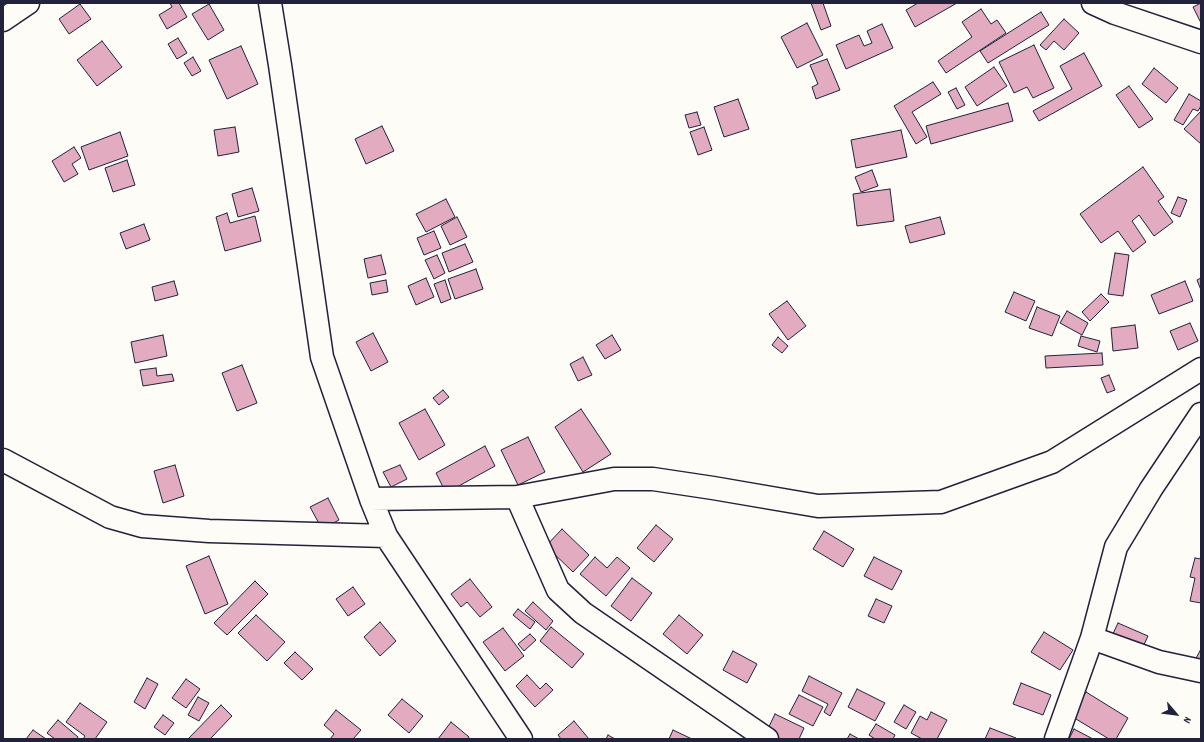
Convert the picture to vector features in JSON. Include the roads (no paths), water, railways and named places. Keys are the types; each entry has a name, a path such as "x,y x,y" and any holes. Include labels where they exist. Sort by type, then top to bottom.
{"street":[{"path":"3,20 28,3"},
{"path":"270,3 322,357 371,499 386,536 521,739"},
{"path":"1094,3 1115,13 1201,42"},
{"path":"371,499 517,497 614,479 660,480 818,506 941,502 1052,462 1201,369"},
{"path":"1058,738 1092,638 1116,547 1150,489 1201,414"},
{"path":"3,460 110,517 142,526 209,531 386,536"},
{"path":"517,497 558,590 583,613 767,739"},
{"path":"1092,638 1159,662 1201,671"}]}
